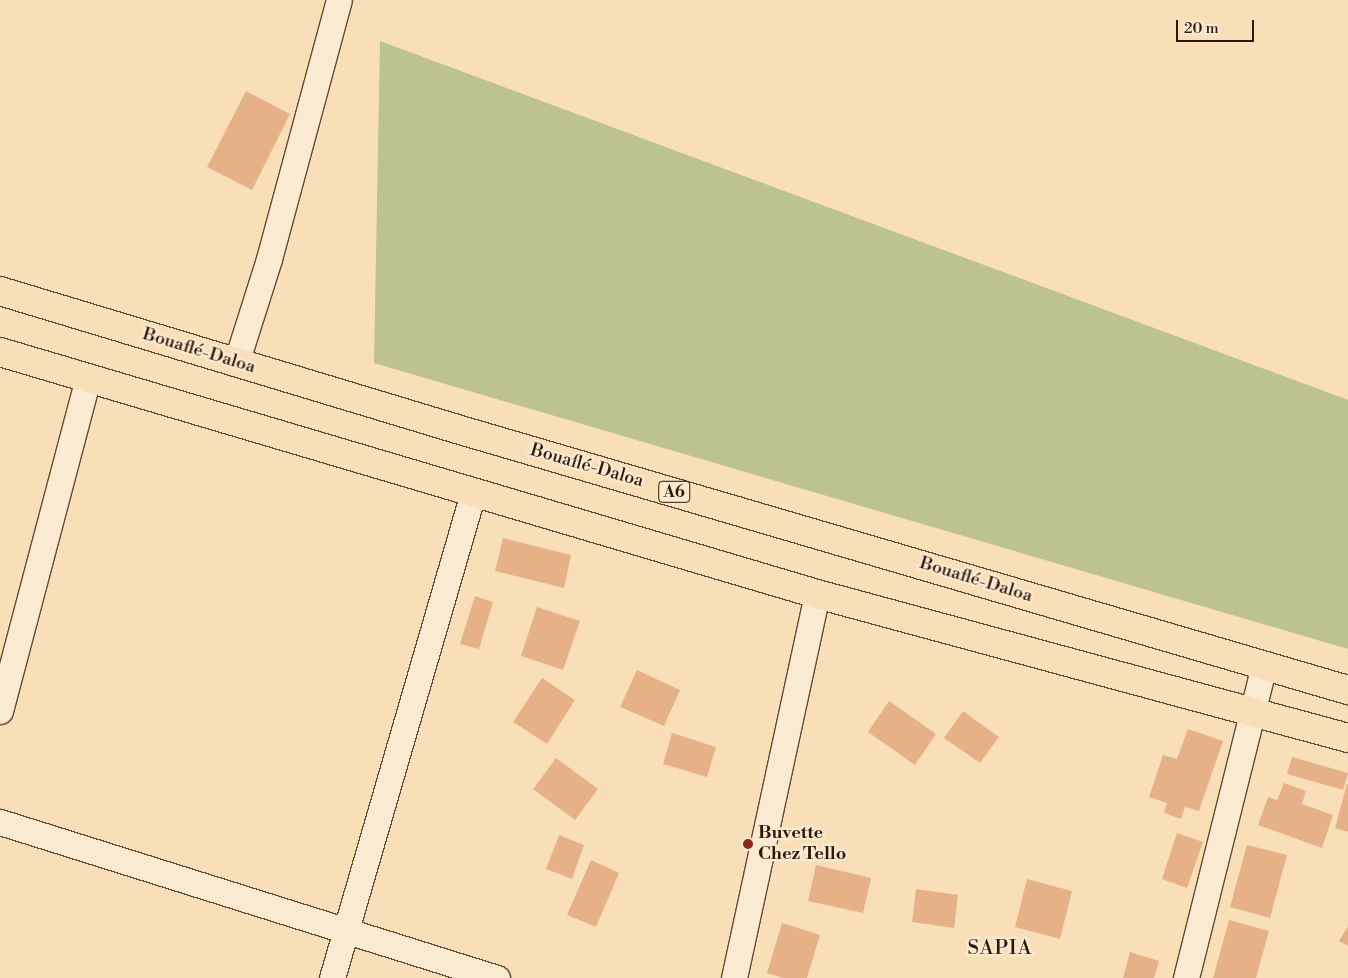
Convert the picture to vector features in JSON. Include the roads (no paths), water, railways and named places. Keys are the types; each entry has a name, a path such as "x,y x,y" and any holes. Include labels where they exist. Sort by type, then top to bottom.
{"highway":[{"name":"Bouaflé-Daloa","path":"0,291 1348,690"},
{"path":"0,352 817,594 1348,738"}],"street":[{"path":"236,362 269,259 339,0"},
{"path":"0,711 88,379"},
{"path":"332,978 473,493"},
{"path":"734,978 817,594"},
{"path":"1186,978 1255,712 1264,666"},
{"path":"0,822 497,978"}],"place":[{"name":"Buvette Chez Tello","path":"748,844"}],"district":[{"name":"SAPIA","path":"1000,948"}]}
